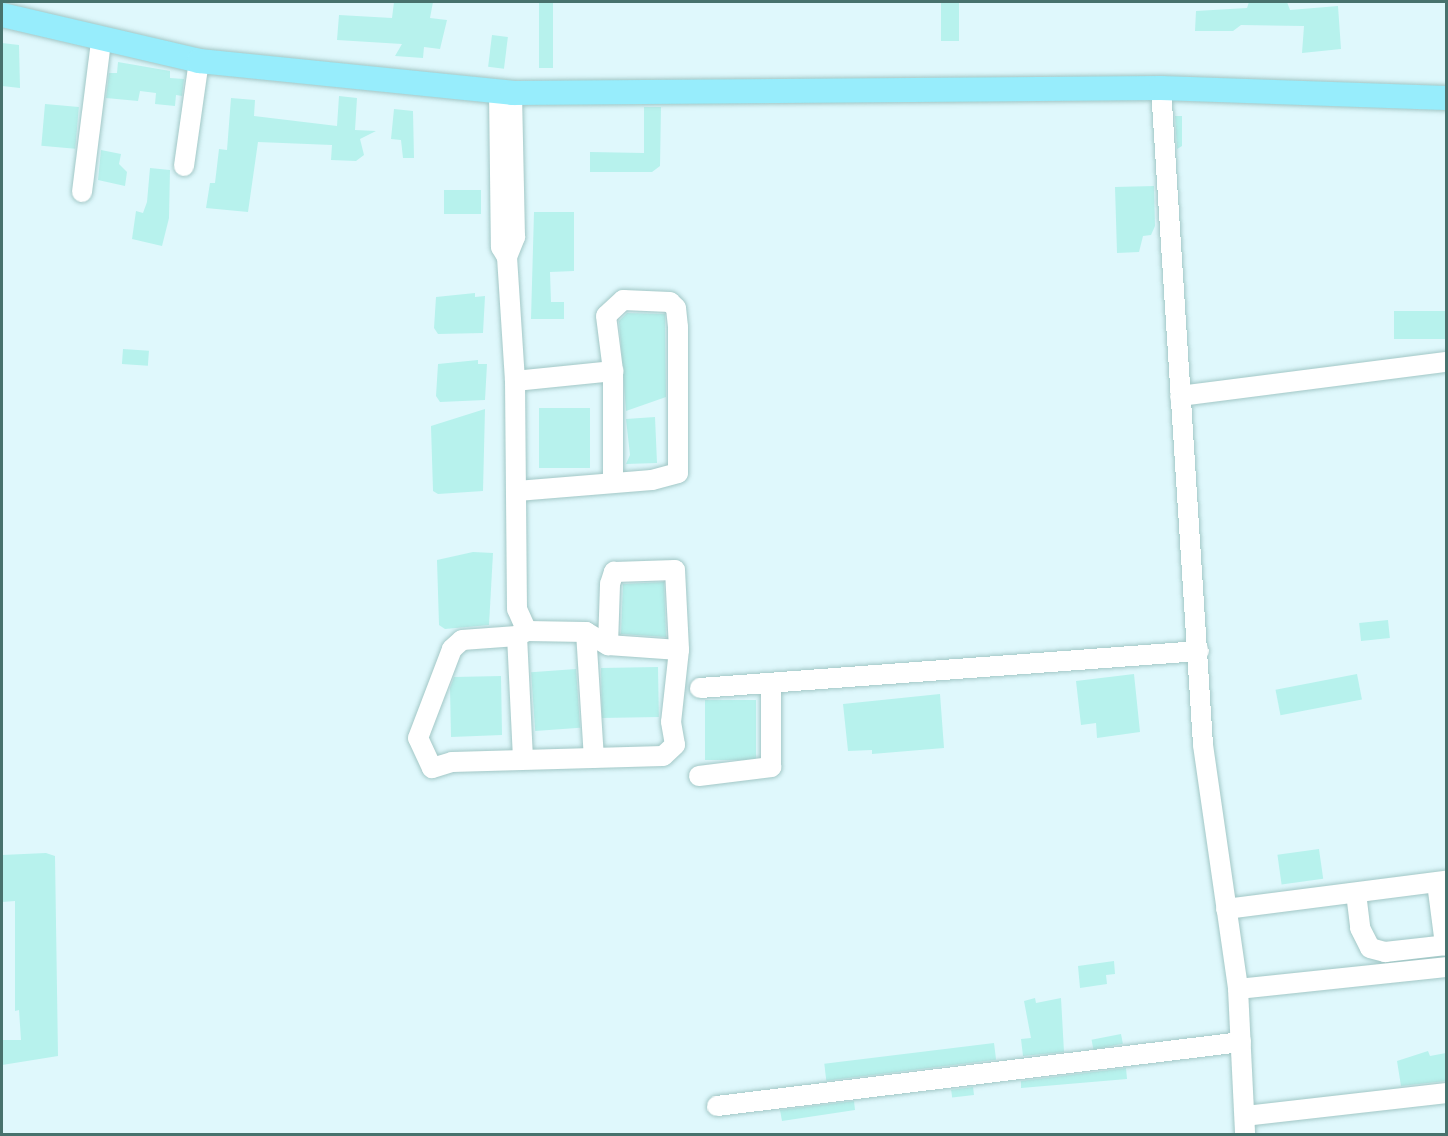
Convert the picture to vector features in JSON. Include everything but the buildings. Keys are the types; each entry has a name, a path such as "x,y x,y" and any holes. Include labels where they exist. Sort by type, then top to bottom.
{"main road":[{"path":"2,15 101,41 199,60 505,93 1161,88 1446,98"}],"street":[{"path":"82,192 101,41"},
{"path":"184,166 199,60"},
{"path":"1161,88 1205,756 1238,989 1245,1125 1446,1093"},
{"path":"505,93 501,247 507,257 515,381 517,609 522,634 523,759"},
{"path":"517,490 613,482 678,473 678,327 676,308 670,302 623,300 612,307 606,316 613,371 613,482"},
{"path":"1180,396 1446,362"},
{"path":"515,381 613,371"},
{"path":"608,645 610,584 614,572 670,568 678,575 679,650 671,722 675,745 663,756 452,762 432,768 417,738 456,645 462,640 522,634 586,632 608,645 679,650"},
{"path":"586,632 594,758"},
{"path":"700,688 1199,651"},
{"path":"699,776 771,767 771,683"},
{"path":"1226,909 1442,882 1446,945 1386,952 1370,948 1359,928 1356,893"},
{"path":"1238,989 1446,967"},
{"path":"717,1106 1241,1042"}]}
